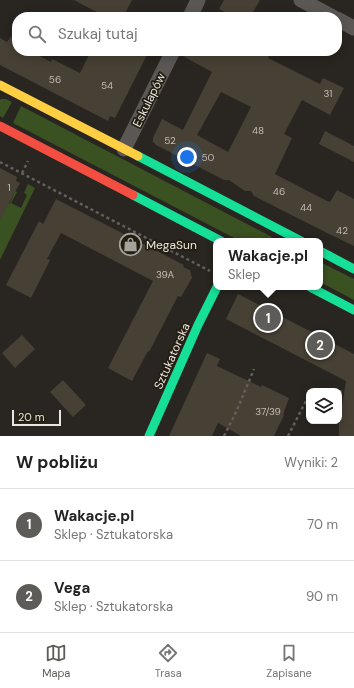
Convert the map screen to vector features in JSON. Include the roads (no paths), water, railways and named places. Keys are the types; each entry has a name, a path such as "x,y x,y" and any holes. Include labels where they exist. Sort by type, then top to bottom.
{"street":[{"path":"192,12 198,0"},
{"path":"300,0 323,12"},
{"path":"342,22 354,28"},
{"name":"Eskulapów","path":"124,149 170,56"},
{"path":"1,86 295,238"},
{"path":"0,126 215,238"},
{"path":"323,253 354,269"},
{"name":"Sztukatorska","path":"150,436 198,325 216,290"},
{"path":"316,290 354,310"}],"place":[{"name":"MegaSun","path":"131,245"},
{"name":"Wakacje.pl","path":"268,318"},
{"name":"Vega","path":"320,345"}]}
